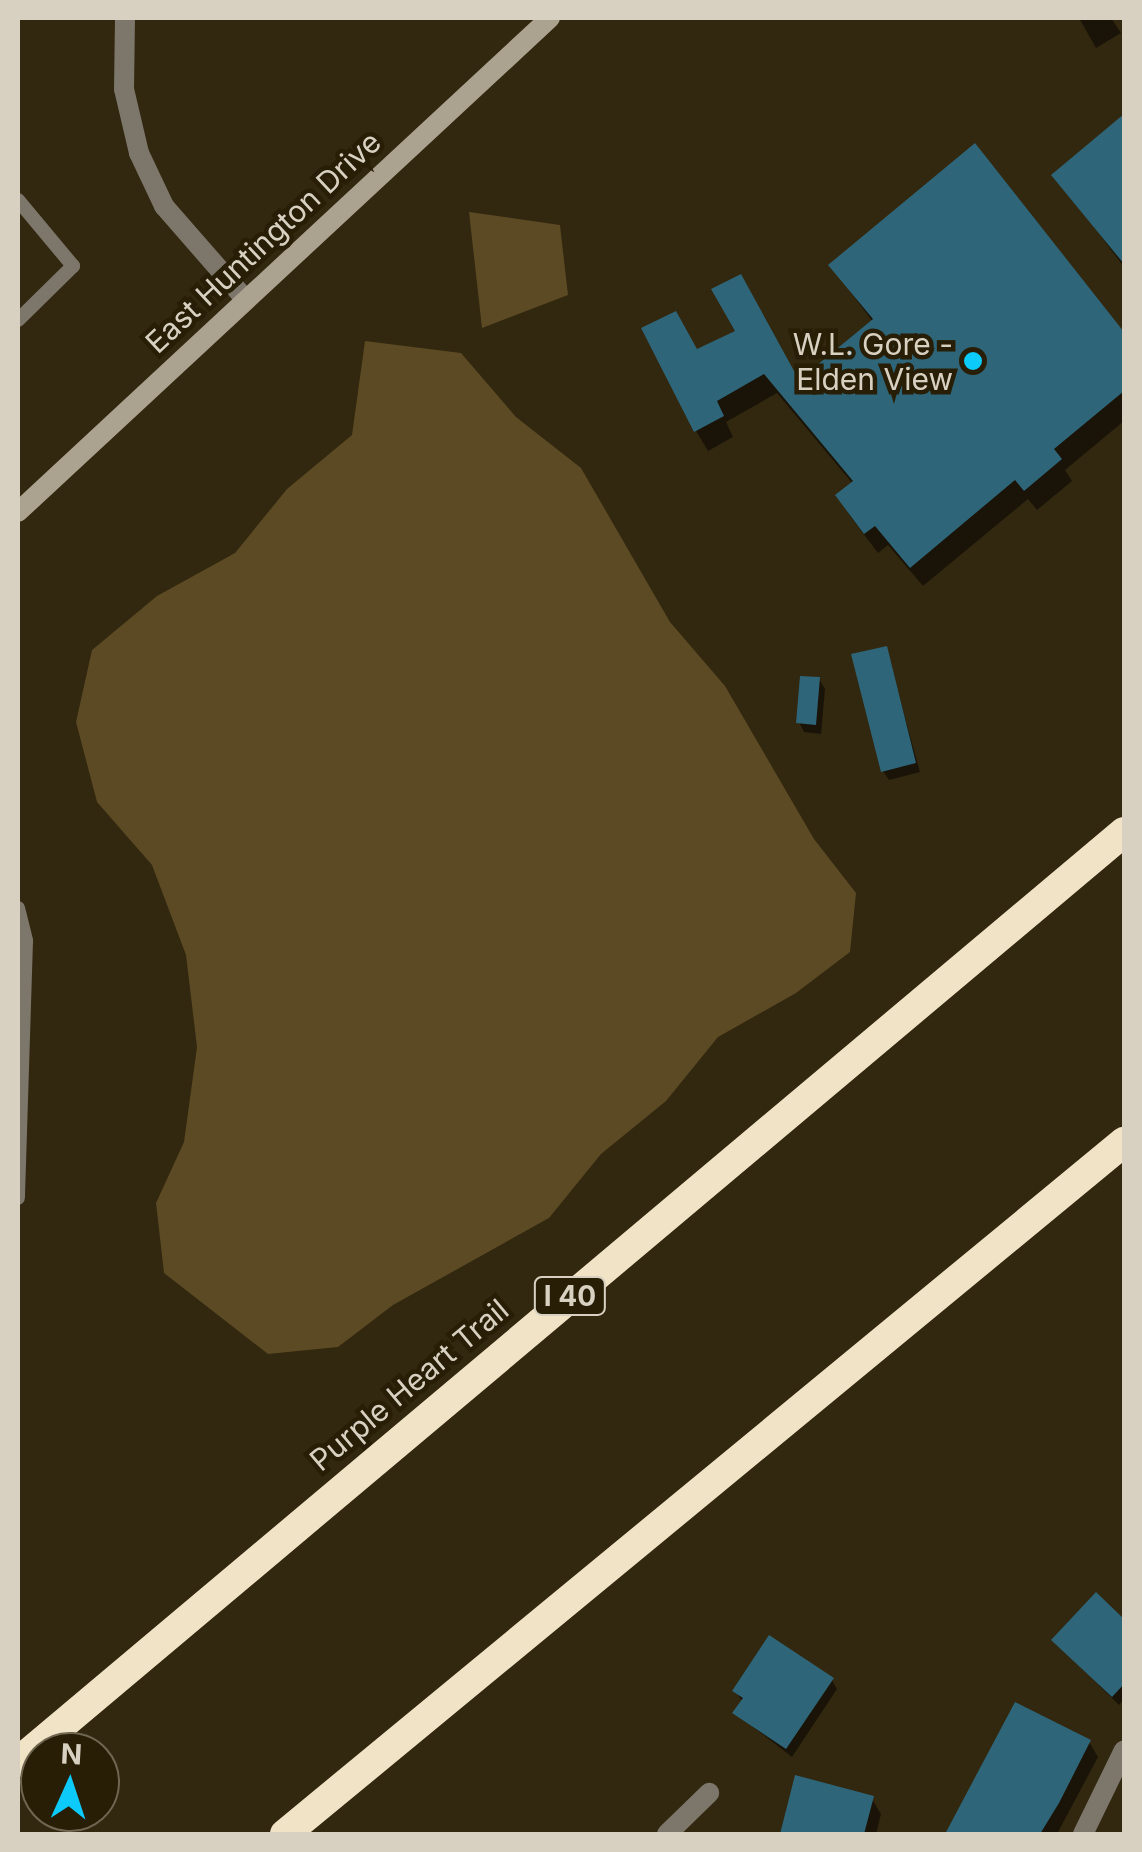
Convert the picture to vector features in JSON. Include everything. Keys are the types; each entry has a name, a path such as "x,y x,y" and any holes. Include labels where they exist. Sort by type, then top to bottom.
{"highway":[{"name":"Purple Heart Trail","path":"18,1762 1124,832"},
{"path":"285,1834 1124,1142"}],"street":[{"path":"125,18 124,90 138,152 164,206 244,299"},
{"name":"East Huntington Drive","path":"18,512 550,18"},
{"path":"1083,1834 1124,1750"},
{"path":"667,1834 709,1793"}],"lane":[{"path":"18,200 72,266 18,320"},
{"path":"18,908 26,941 18,1198"}],"shaded area":[{"path":"469,212 560,225 568,295 482,328"},
{"path":"365,341 461,353 516,417 581,468 670,622 725,686 814,839 856,893 850,952 796,993 718,1037 666,1101 601,1154 549,1218 393,1305 338,1347 268,1354 164,1273 156,1203 184,1142 197,1047 186,955 152,865 97,802 76,722 92,650 157,596 235,553 287,489 352,435"}],"building":[{"path":"1124,114 1124,264 1051,175"},
{"name":"W.L. Gore - Elden View","path":"975,143 1124,332 1124,391 1054,449 1062,459 1024,491 1015,480 910,568 875,526 864,534 835,495 853,481 764,374 717,401 724,416 694,432 641,328 676,311 697,349 735,331 711,289 741,274 799,380 873,319 828,265"},
{"path":"887,646 916,763 881,772 851,654"},
{"path":"800,676 820,677 816,725 796,723"},
{"path":"1096,1592 1124,1619 1124,1684 1112,1697 1051,1640"},
{"path":"769,1635 834,1678 786,1749 732,1713 743,1698 732,1691"},
{"path":"1015,1702 1091,1740 1059,1803 1040,1834 945,1834"},
{"path":"795,1775 874,1796 864,1834 780,1834"}],"place":[{"name":"W.L. Gore - Elden View","path":"973,361"}]}
